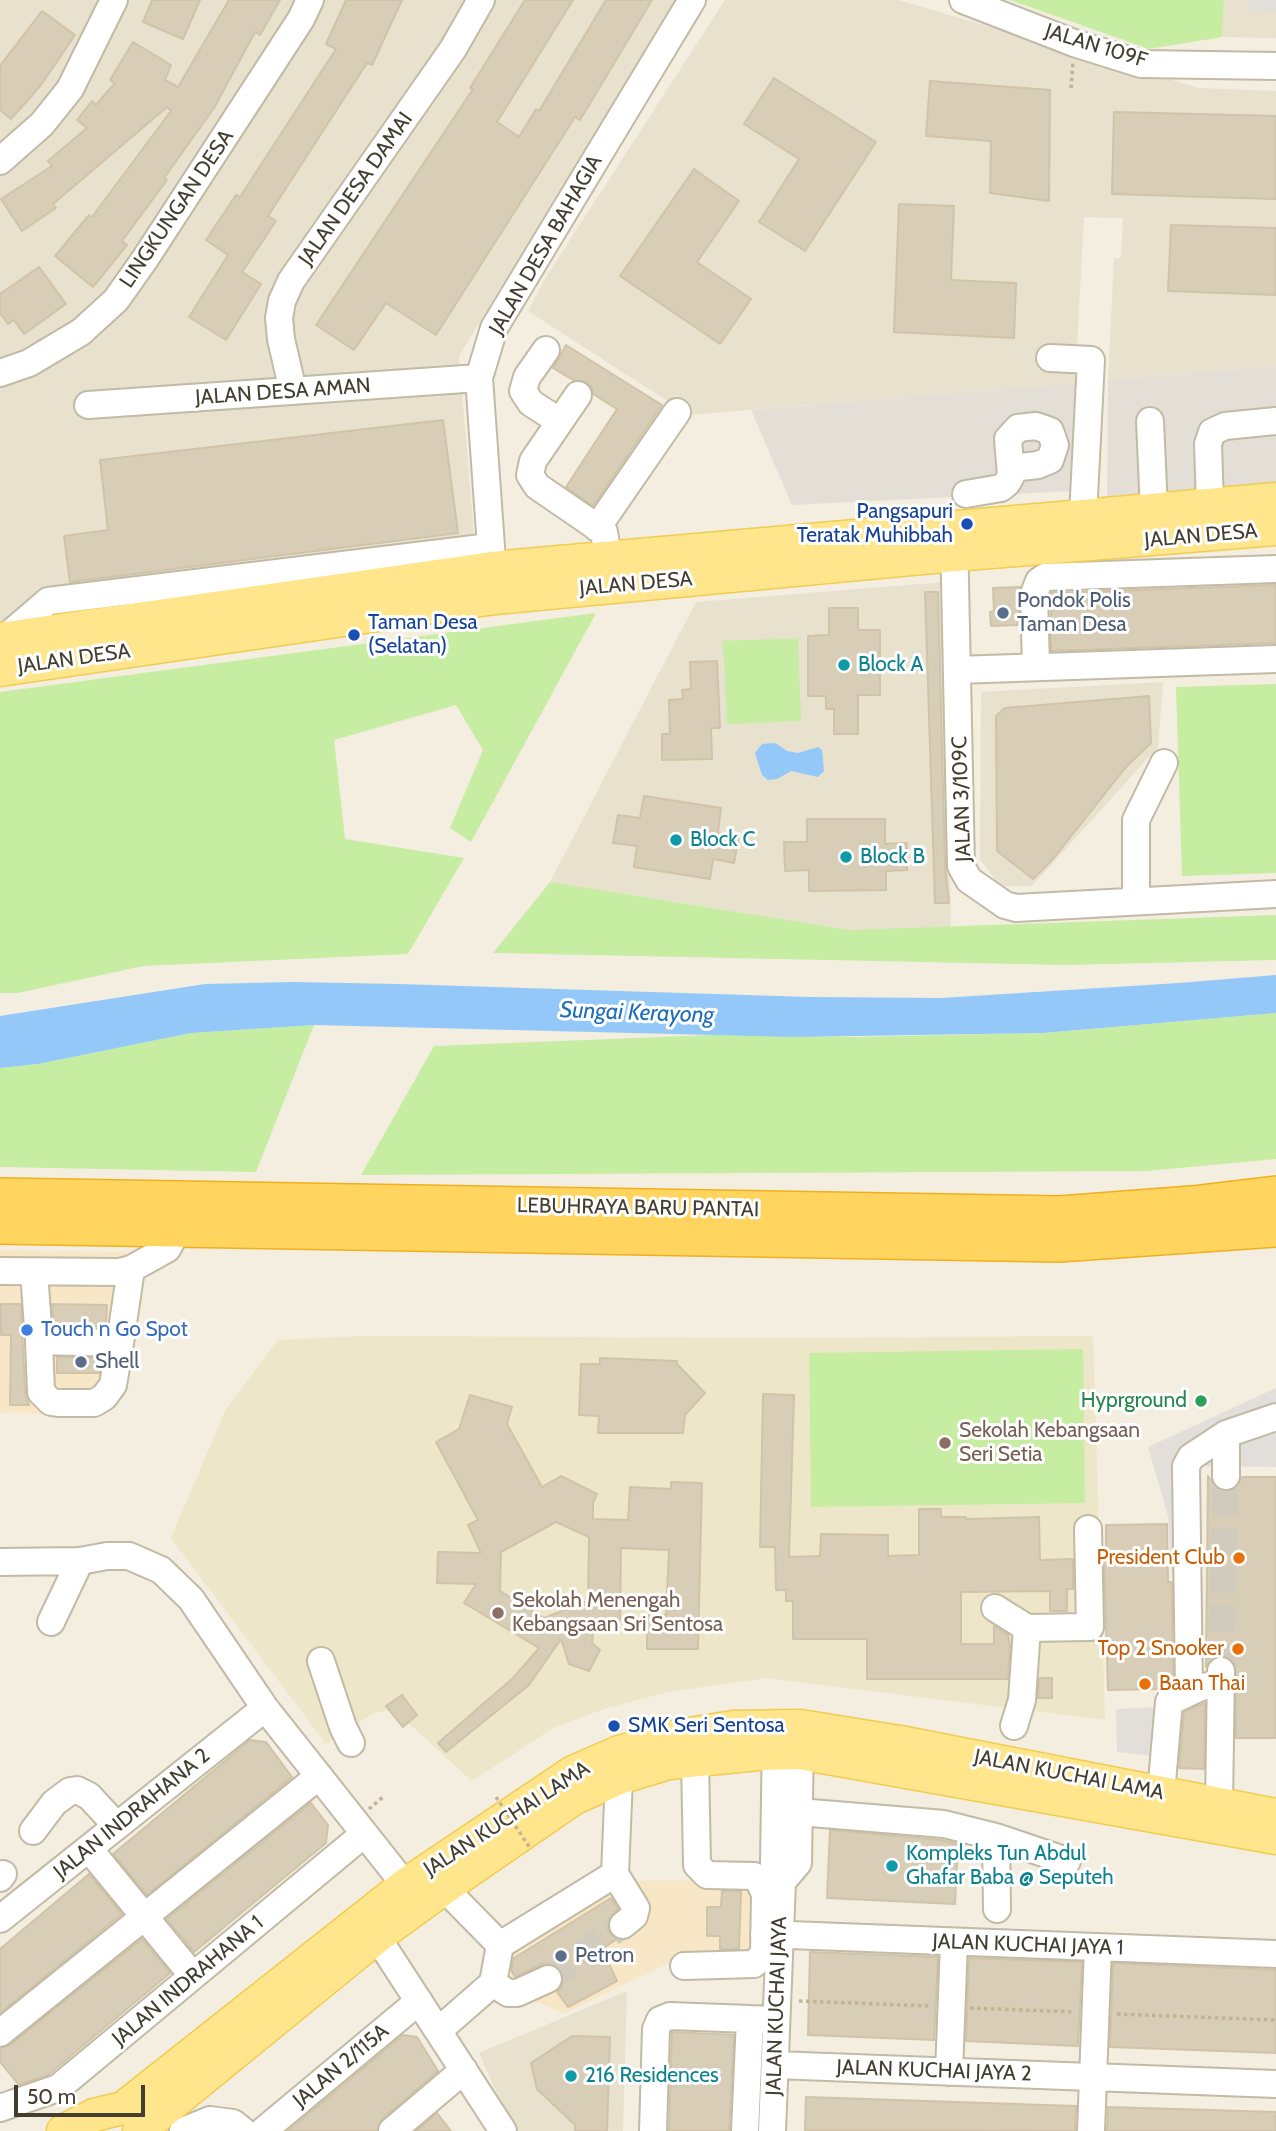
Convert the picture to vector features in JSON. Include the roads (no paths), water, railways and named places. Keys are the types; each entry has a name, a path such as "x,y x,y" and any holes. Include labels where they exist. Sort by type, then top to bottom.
{"highway":[{"name":"LEBUHRAYA BARU PANTAI","path":"0,1197 1060,1215 1192,1205 1276,1195"},
{"name":"LEBUHRAYA BARU PANTAI","path":"0,1225 1059,1243 1276,1228"}],"main road":[{"name":"JALAN DESA","path":"0,670 492,571 954,542 1083,516 1276,499"},
{"name":"JALAN DESA","path":"2,639 608,557 1276,529"},
{"name":"JALAN KUCHAI LAMA","path":"122,2123 423,1893 573,1772 619,1752 677,1736 733,1727 1276,1838"},
{"name":"JALAN KUCHAI LAMA","path":"63,2131 94,2115 122,2123 179,2122 423,1893 573,1799 619,1777 668,1763 788,1740 900,1742 1276,1815"}],"street":[{"path":"0,161 42,124 70,89 114,0"},
{"name":"LINGKUNGAN DESA","path":"0,373 29,363 81,332 116,300 302,19 310,0"},
{"name":"JALAN DESA DAMAI","path":"293,391 279,318 282,301 291,281 453,50 481,0"},
{"name":"JALAN DESA BAHAGIA","path":"492,571 479,378 494,328 692,0"},
{"name":"JALAN 109F","path":"963,0 1074,43 1141,64 1276,66"},
{"path":"546,350 527,377 523,391 531,403 559,421"},
{"path":"1049,358 1091,360 1083,516"},
{"name":"JALAN DESA AMAN","path":"88,405 479,378"},
{"path":"578,395 533,461 530,468 532,481 604,532 608,557"},
{"path":"597,528 677,412"},
{"path":"1150,421 1154,510"},
{"path":"1210,504 1208,444 1212,432 1225,426 1276,421"},
{"path":"966,494 1001,488 1011,476 1011,468"},
{"name":"JALAN 3/109C","path":"954,542 961,866 969,880 1005,905 1016,908 1276,894"},
{"path":"1037,666 1034,594 1039,581 1045,577 1276,569"},
{"path":"957,670 1276,659"},
{"path":"1136,900 1136,820 1164,763"},
{"path":"0,1271 108,1273 131,1269 167,1249 179,1228"},
{"path":"34,1272 41,1392 51,1402 94,1403 104,1397 113,1385 131,1269"},
{"path":"39,1341 120,1343"},
{"path":"1189,1692 1186,1466 1191,1457 1226,1434 1276,1417"},
{"path":"1226,1434 1226,1476"},
{"path":"995,1608 1027,1628 1090,1627 1087,1529"},
{"path":"0,1562 80,1561 107,1556 129,1556 160,1570 191,1599 265,1708 319,1776 365,1823 423,1893 500,1945"},
{"path":"51,1622 80,1561"},
{"path":"1014,1726 1022,1700 1027,1628"},
{"path":"321,1661 351,1743"},
{"path":"1161,1793 1169,1702 1221,1678 1219,1805"},
{"name":"JALAN INDRAHANA 2","path":"3,1896 89,1849 265,1708"},
{"name":"JALAN KUCHAI JAYA","path":"772,2131 777,2010 772,1934 782,1882 797,1863 799,1812 788,1740"},
{"name":"JALAN KUCHAI JAYA","path":"782,1882 774,1873 774,1862 788,1740"},
{"path":"684,1966 754,1964 764,1954 772,1934 765,1894 754,1876 707,1875 697,1865 695,1759"},
{"path":"0,2033 319,1776"},
{"path":"619,1777 615,1874 636,1908 634,1916 623,1925"},
{"path":"33,1832 54,1803 64,1794 77,1790 89,1796 116,1825"},
{"path":"799,1812 944,1824 996,1837 1067,1861"},
{"name":"JALAN INDRAHANA 1","path":"5,2098 58,2088 193,1976 365,1823"},
{"path":"996,1837 997,1909"},
{"path":"89,1849 193,1976"},
{"path":"438,2031 493,1983 500,1945 615,1874"},
{"name":"JALAN KUCHAI JAYA 1","path":"772,1934 1276,1954"},
{"path":"377,1937 502,2130"},
{"path":"950,2072 954,1942"},
{"path":"1091,2131 1098,1947"},
{"path":"493,1983 508,1993 517,1993 548,1979"},
{"name":"JALAN 2/115A","path":"263,2131 419,2001"},
{"path":"653,2131 656,2029 660,2020 670,2016 750,2019 777,2010"},
{"name":"JALAN KUCHAI JAYA","path":"745,2131 750,2019"},
{"name":"JALAN KUCHAI JAYA 2","path":"775,2065 1276,2084"},
{"path":"391,2131 464,2070"},
{"path":"179,2122 219,2120 233,2123 243,2131"}],"water":[{"path":"775,743 787,751 798,753 818,747 822,750 824,771 818,777 791,771 777,779 768,780 762,775 755,753 762,744"},
{"name":"Sungai Kerayong","path":"1276,975 1276,1013 1043,1033 792,1037 314,1025 191,1033 38,1064 0,1068 0,1016 205,984 399,984 809,997 941,998"}],"tunnel":[{"path":"1221,1671 1226,1476"},
{"path":"548,1979 623,1925"}],"place":[{"name":"Pangsapuri Teratak Muhibbah","path":"967,524"},
{"name":"Pondok Polis Taman Desa","path":"1003,613"},
{"name":"Taman Desa (Selatan)","path":"354,635"},
{"name":"Block A","path":"844,665"},
{"name":"Block C","path":"676,840"},
{"name":"Block B","path":"846,857"},
{"name":"Touch n Go Spot","path":"27,1330"},
{"name":"Shell","path":"81,1362"},
{"name":"Hyprground","path":"1201,1401"},
{"name":"Sekolah Kebangsaan Seri Setia","path":"945,1443"},
{"name":"President Club","path":"1239,1558"},
{"name":"Sekolah Menengah Kebangsaan Sri Sentosa","path":"498,1613"},
{"name":"Top 2 Snooker","path":"1238,1649"},
{"name":"Baan Thai","path":"1145,1684"},
{"name":"SMK Seri Sentosa","path":"614,1726"},
{"name":"Kompleks Tun Abdul Ghafar Baba @ Seputeh","path":"892,1866"},
{"name":"Petron","path":"561,1956"},
{"name":"216 Residences","path":"571,2076"}]}
